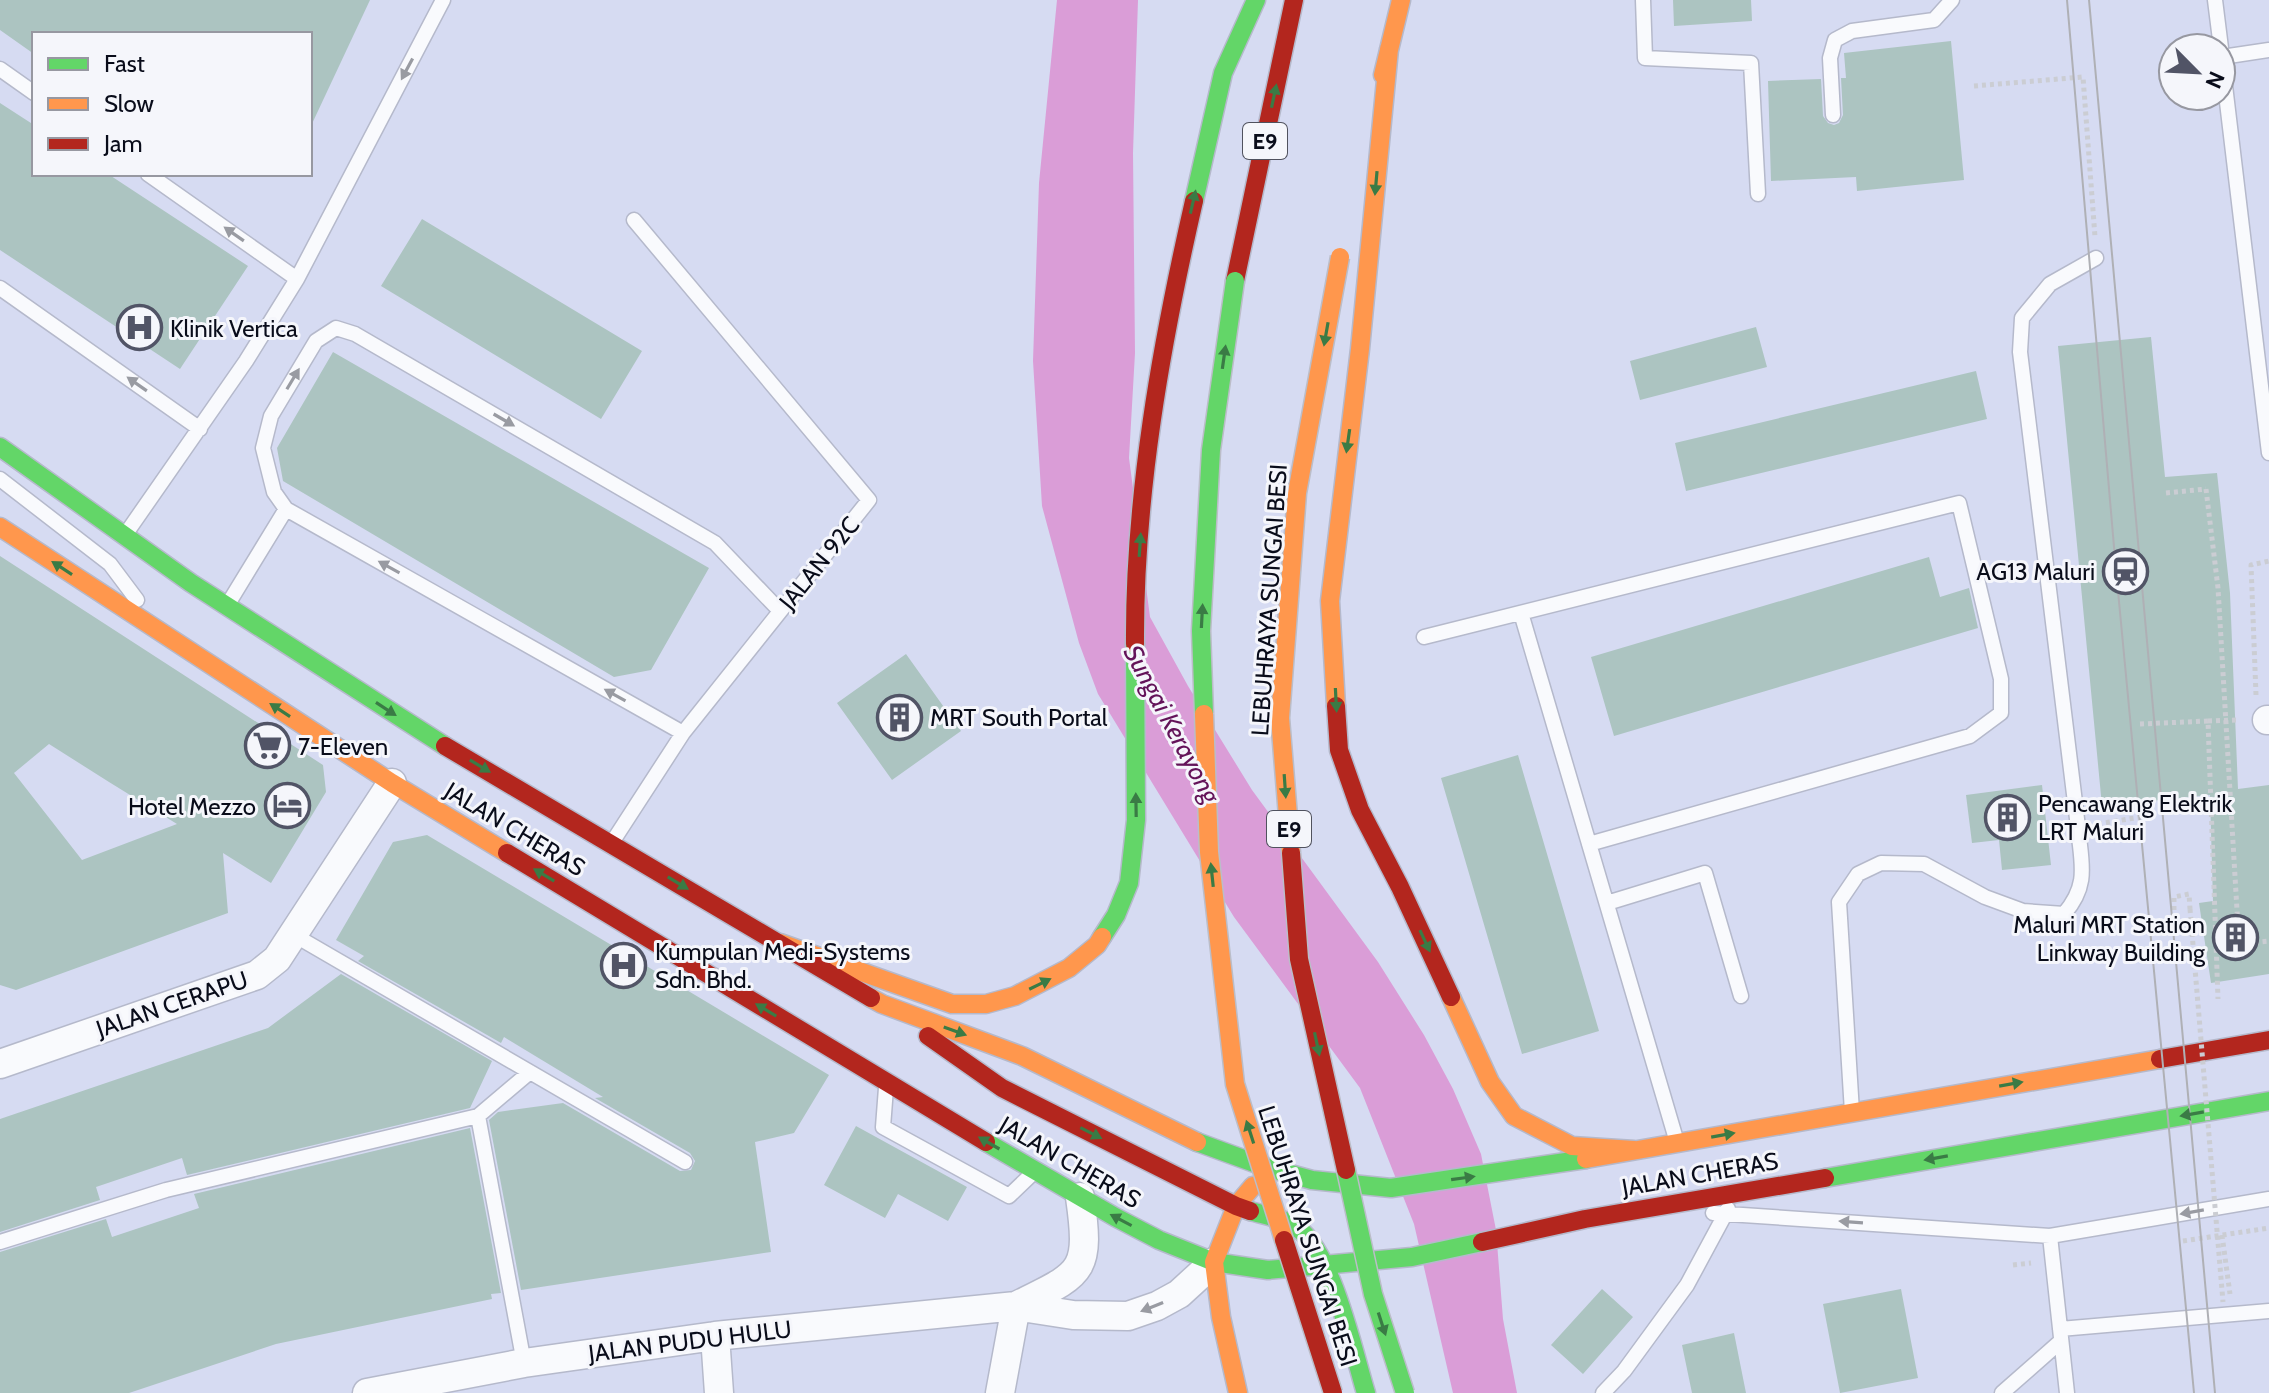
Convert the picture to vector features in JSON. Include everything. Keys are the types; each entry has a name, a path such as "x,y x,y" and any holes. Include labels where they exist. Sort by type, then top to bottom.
{"main road":[{"path":"780,943 952,1004 986,1004 1015,996 1069,968 1097,945 1116,915 1129,883 1136,820 1135,619 1142,509 1176,278 1223,73 1256,0"},
{"name":"LEBUHRAYA SUNGAI BESI","path":"1294,0 1235,281 1211,450 1201,631 1209,852 1235,1084 1333,1393"},
{"path":"1357,183 1401,0"},
{"path":"1389,49 1360,349 1330,601 1339,750 1360,810 1400,887 1490,1082 1514,1116 1572,1146 1634,1150"},
{"name":"LEBUHRAYA SUNGAI BESI","path":"1341,249 1297,493 1280,718 1299,959 1373,1294 1405,1393"},
{"name":"JALAN CHERAS","path":"0,447 191,583 413,727 882,1004 1022,1056 1194,1141 1268,1168 1312,1180 1391,1188 1536,1168 2269,1040"},
{"name":"JALAN CHERAS","path":"0,527 392,783 887,1084 1080,1197 1159,1240 1214,1262 1268,1270 1404,1257 1645,1208 2269,1101"},
{"path":"882,1004 1002,1088 1236,1206 1292,1224 1314,1244 1326,1265 1366,1393"},
{"path":"1238,1393 1223,1330 1214,1262 1236,1206 1268,1168"},
{"path":"1346,1331 1366,1292 1404,1257"}],"street":[{"name":"JALAN CERAPU","path":"0,1064 257,975 277,959 294,935 392,783"},
{"name":"JALAN PUDU HULU","path":"1016,1306 1068,1280 1083,1258 1086,1236 1080,1197"},
{"name":"JALAN PUDU HULU","path":"367,1393 524,1363 715,1336 1016,1306 1073,1315 1128,1316 1179,1294 1214,1262"},
{"path":"1000,1393 1016,1306"},
{"path":"715,1336 719,1393"}],"lane":[{"path":"125,535 200,429 297,279 443,0"},
{"path":"1643,0 1645,58 1751,63 1758,194"},
{"path":"1833,115 1830,58 1835,40 1852,31 1934,20 1952,0"},
{"path":"2215,0 2219,32"},
{"path":"2237,51 2269,50"},
{"path":"0,69 32,92"},
{"path":"2229,112 2263,352 2269,453"},
{"path":"151,176 297,279"},
{"name":"JALAN 92C","path":"611,844 683,733 869,500 634,220"},
{"path":"1852,1112 1839,902 1858,874 1881,863 1924,864 1985,897 2023,911 2064,914 2076,899 2082,882 2078,827 2020,352 2022,318 2050,284 2096,258"},
{"path":"0,288 200,429"},
{"path":"683,733 286,509 274,492 263,448 271,416 316,341 336,328 355,334 715,543 780,611"},
{"path":"2,482 191,583"},
{"path":"2,482 110,564 162,633"},
{"path":"1424,637 1959,503 2001,679 2001,713 1970,736 1589,844"},
{"path":"227,606 286,509"},
{"path":"1521,613 1677,1143"},
{"path":"1607,903 1705,873 1741,996"},
{"path":"294,935 685,1162"},
{"path":"0,1242 166,1190 478,1116 530,1072"},
{"path":"887,1084 883,1127 1009,1196 1036,1170"},
{"path":"478,1116 524,1363"},
{"path":"1603,1393 1624,1371 1687,1285 1726,1214 1732,1193"},
{"path":"1645,1208 2050,1236 2269,1199"},
{"path":"2050,1236 2067,1393"},
{"path":"2002,1393 2061,1335 2269,1311"}],"path":[{"path":"1974,86 2083,77 2096,258"},
{"path":"2166,493 2206,489 2218,588 2239,944 2269,941"},
{"path":"2264,714 2251,565 2269,561"},
{"path":"2140,724 2208,721 2218,999"},
{"path":"2078,827 2153,815"},
{"path":"2174,910 2174,897 2189,894 2223,1302 2231,1301 2222,1235 2269,1228"}],"water":[{"name":"Sungai Kerayong","path":"1057,0 1138,0 1133,153 1135,353 1129,458 1150,617 1252,790 1378,962 1424,1035 1453,1089 1481,1154 1496,1230 1503,1319 1517,1393 1453,1393 1414,1224 1360,1088 1234,917 1098,694 1079,643 1042,506 1033,361 1039,183"}],"building":[{"path":"0,0 370,0 312,124 312,32 32,32 32,53 0,30"},
{"path":"1673,0 1751,0 1752,21 1674,26"},
{"path":"1951,41 1964,180 1857,191 1856,177 1771,181 1768,81 1821,79 1823,116 1834,125 1843,115 1841,78 1846,78 1844,53"},
{"path":"0,103 32,124 32,176 111,176 248,266 180,369 0,250"},
{"path":"422,219 642,351 601,419 381,286"},
{"path":"1756,327 1767,367 1640,400 1630,361"},
{"name":"AG13 Maluri","path":"2151,337 2165,477 2217,473 2230,593 2238,789 2269,785 2269,974 2211,983 2199,903 2213,901 2210,795 2102,806 2058,346"},
{"path":"333,352 709,568 651,670 614,677 283,481 277,448"},
{"path":"1976,371 1987,419 1686,491 1675,443"},
{"path":"0,556 323,765 326,792 271,883 223,853 228,913 16,990 0,985","holes":["49,744 177,824 82,860 14,773"]},
{"path":"1929,557 1940,597 1969,588 1978,628 1614,736 1591,657"},
{"name":"MRT South Portal","path":"906,654 961,731 892,780 837,703"},
{"path":"1518,755 1599,1031 1522,1054 1441,778"},
{"name":"Pencawang Elektrik LRT Maluri","path":"2042,785 2051,865 2002,870 1999,840 1972,843 1966,795"},
{"path":"427,835 829,1075 794,1133 755,1142 771,1252 521,1290 489,1120 498,1112 563,1103 680,1171 691,1170 695,1161 690,1153 595,1098 603,1097 504,1037 501,1043 358,961 364,956 336,940 393,842"},
{"path":"341,974 492,1061 470,1108 187,1175 182,1158 96,1187 100,1200 0,1232 0,1119 268,1028"},
{"path":"856,1126 967,1187 948,1221 898,1194 885,1218 824,1185"},
{"path":"470,1128 501,1293 491,1294 492,1299 276,1344 129,1393 0,1393 0,1252 106,1219 112,1237 199,1208 194,1194"},
{"path":"1602,1289 1633,1317 1583,1374 1551,1345"},
{"path":"1901,1289 1918,1378 1840,1393 1823,1304"},
{"path":"1734,1333 1746,1393 1692,1393 1682,1345"}],"tram line":[{"path":"2067,0 2116,570 2194,1393"},
{"path":"2089,0 2215,1393"}],"traffic: fast":[{"path":"1194,201 1223,73 1256,0"},
{"path":"1204,714 1201,631 1211,450 1235,281"},
{"path":"0,447 191,583 445,746"},
{"path":"1102,937 1116,915 1129,883 1136,820 1135,644"},
{"path":"1825,1178 2269,1101"},
{"path":"986,1142 1115,1217 1159,1240 1214,1262 1268,1270 1412,1257 1482,1242"},
{"path":"1197,1142 1268,1168 1312,1180 1391,1188 1586,1159"},
{"path":"1346,1170 1373,1294 1405,1393"},
{"path":"1250,1211 1292,1224 1306,1236 1318,1253 1339,1301 1366,1393"}],"traffic: slow":[{"path":"1383,75 1401,0"},
{"path":"1336,706 1330,601 1360,349 1389,49"},
{"path":"1291,853 1280,718 1297,493 1340,257"},
{"path":"0,527 392,783 507,853"},
{"path":"1204,714 1209,852 1235,1084 1284,1240"},
{"path":"780,943 952,1004 986,1004 1015,996 1069,968 1097,945 1102,937"},
{"path":"1451,997 1490,1082 1514,1116 1572,1146 1634,1150"},
{"path":"871,998 1022,1056 1197,1142"},
{"path":"1586,1159 2160,1059"},
{"path":"1238,1393 1221,1317 1214,1262 1236,1206 1253,1186"}],"traffic: jam":[{"path":"1235,281 1294,0"},
{"path":"1135,644 1139,533 1152,421 1194,201"},
{"path":"1336,706 1339,750 1360,810 1451,997"},
{"path":"445,746 871,998"},
{"path":"507,853 986,1142"},
{"path":"1291,853 1299,959 1346,1170"},
{"path":"928,1036 1002,1088 1250,1211"},
{"path":"2160,1059 2269,1040"},
{"path":"1482,1242 1585,1219 1825,1178"},
{"path":"1284,1240 1333,1393"}],"place":[{"name":"Klinik Vertica","path":"139,328"},
{"name":"AG13 Maluri","path":"2126,571"},
{"name":"MRT South Portal","path":"899,717"},
{"name":"7-Eleven","path":"267,746"},
{"name":"Hotel Mezzo","path":"287,806"},
{"name":"Pencawang Elektrik LRT Maluri","path":"2007,817"},
{"name":"Maluri MRT Station Linkway Building","path":"2236,938"},
{"name":"Kumpulan Medi-Systems Sdn. Bhd.","path":"624,965"}]}
